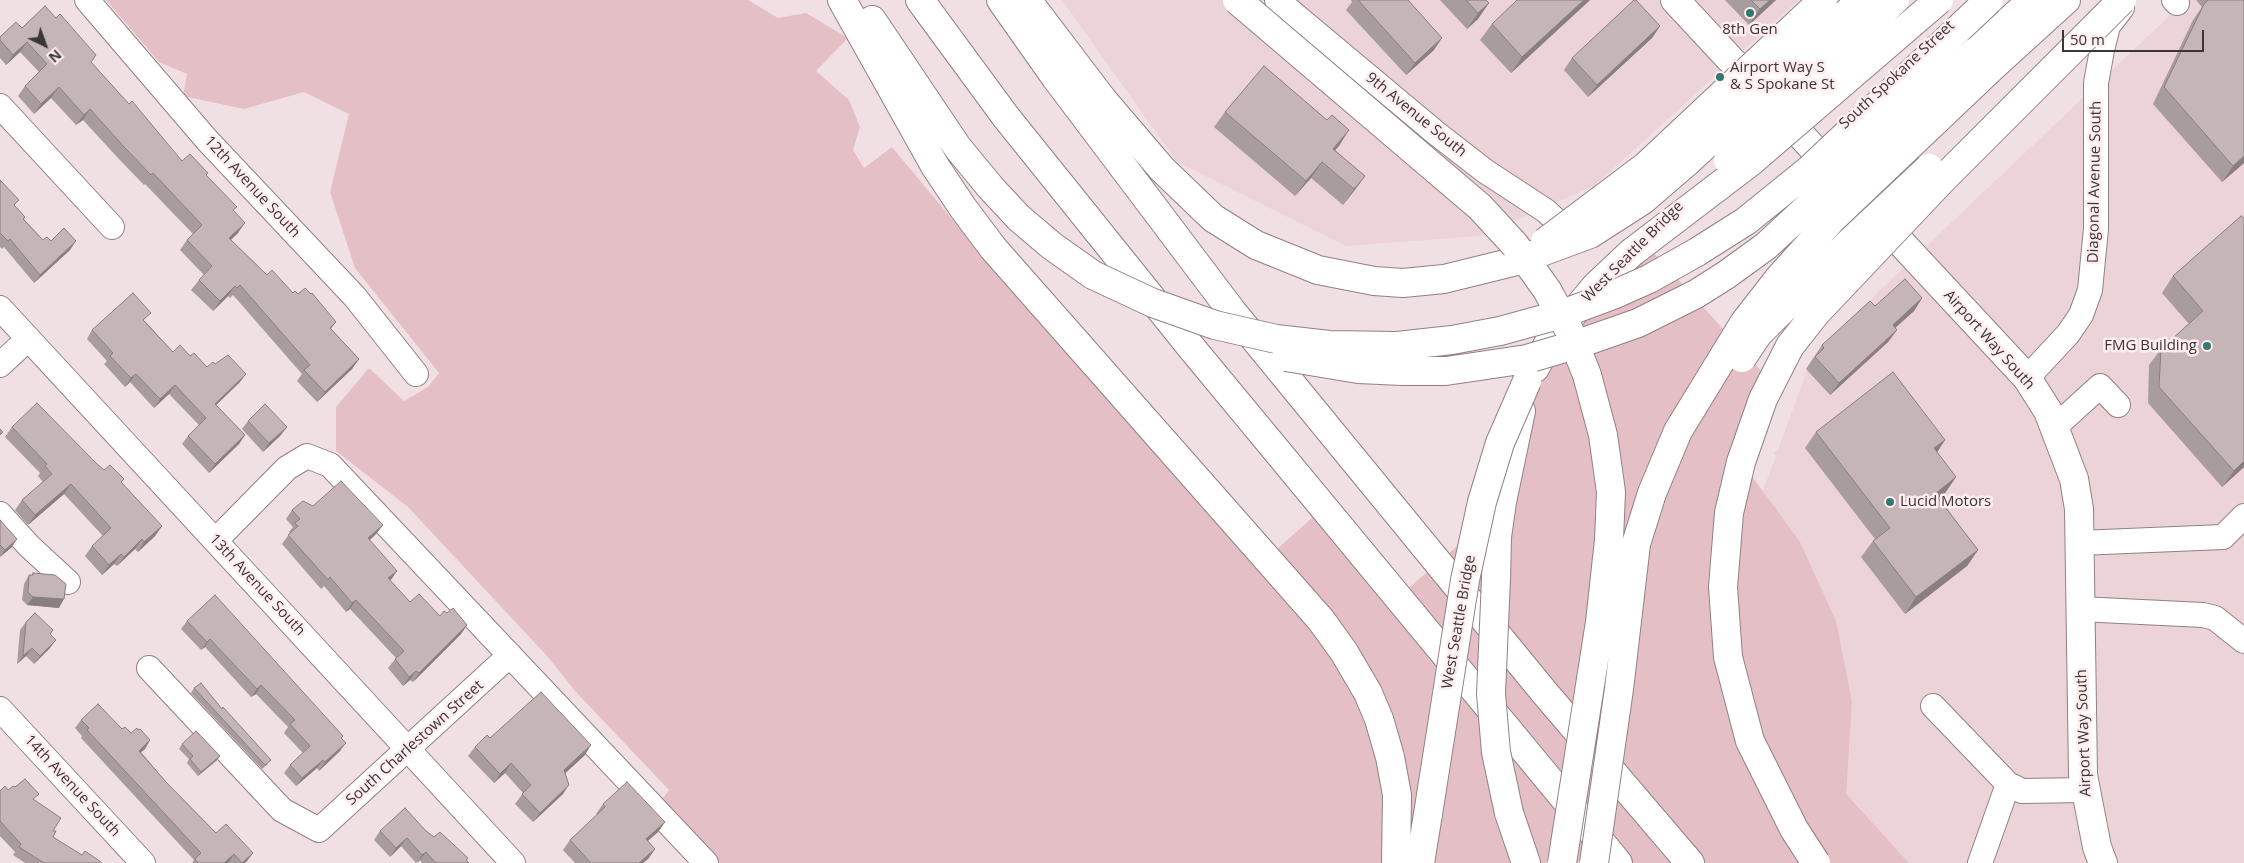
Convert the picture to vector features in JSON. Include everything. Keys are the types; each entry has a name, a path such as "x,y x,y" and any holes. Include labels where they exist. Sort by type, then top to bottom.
{"main road":[{"path":"842,0 921,142 958,200 1000,255 1329,630 1359,674 1379,719 1395,778 1398,813 1396,863"},
{"path":"858,0 944,128 979,175 1019,218 1052,246 1093,275 1124,295 1181,325 1259,352 1358,369 1428,371 1465,369 1527,359 1638,323 1696,294 1726,276 1785,230 1982,61 2066,0"},
{"path":"920,0 1006,117 1190,346 1419,620 1618,863"},
{"path":"1001,0 1065,71 1120,121 1179,186 1224,226 1269,251 1324,272 1374,281 1403,283 1444,279 1517,261 1590,234 1647,197 1861,0"},
{"path":"1027,0 1065,71 1231,310 1544,692 1690,863"},
{"path":"1237,0 1480,207 1515,245 1547,290 1569,330 1587,375 1603,435 1611,492 1610,540 1600,622 1562,863"},
{"name":"Airport Way South","path":"1675,0 2027,378 2048,411 2074,478 2079,509 2084,790 2096,847 2103,863"},
{"path":"1517,261 1640,171 1824,0"},
{"name":"West Seattle Bridge","path":"1420,863 1465,580 1482,502 1500,443 1527,382 1548,344 1595,287 1895,0"},
{"path":"1631,252 1753,160 1939,0"},
{"name":"South Spokane Street","path":"1815,150 1978,0"},
{"path":"1093,275 1153,302 1215,325 1276,339 1329,346 1397,346 1452,340 1500,331 1562,314 1613,295 1649,278 1697,252 1746,221 1808,170 1989,0"},
{"path":"1594,863 1619,689 1636,544 1652,493 1678,431 1744,323 1779,278 1833,218 1982,61 2032,0"},
{"path":"1816,863 1794,829 1750,741 1728,657 1723,587 1729,513 1741,462 1762,399 1790,346 1816,312 1942,180 2122,0"},
{"path":"1619,689 1649,548 1687,448 1723,385 1758,334 1848,244 2109,13"},
{"path":"1526,863 1509,813 1496,752 1491,694 1498,528 1527,382"}],"street":[{"name":"12th Avenue South","path":"87,0 207,140 355,297 416,374"},
{"name":"9th Avenue South","path":"1277,0 1436,133 1485,171 1546,211 1560,224"},
{"path":"2109,13 2130,0"},
{"name":"Diagonal Avenue South","path":"2027,378 2068,334 2081,315 2090,290 2096,229 2096,83 2109,13"},
{"path":"0,106 112,228"},
{"name":"13th Avenue South","path":"0,308 513,863"},
{"path":"0,365 28,339"},
{"path":"2055,427 2100,386 2118,405"},
{"path":"216,540 287,468 308,456 330,465 702,861"},
{"path":"0,514 29,546 68,582"},
{"path":"2080,543 2223,537 2244,516"},
{"path":"2080,609 2204,615 2215,618 2244,641"},
{"name":"South Charlestown Street","path":"149,668 282,810 319,830 510,655"},
{"path":"1933,706 2008,784 2022,791 2084,790"},
{"name":"14th Avenue South","path":"0,708 144,863"},
{"path":"1980,863 2008,784"}],"shaded area":[{"path":"106,0 748,0 778,18 806,13 848,38 816,71 849,100 860,127 853,150 864,168 892,147 971,242 1256,568 1323,508 1397,598 1486,521 1538,377 1645,243 1773,384 1743,464 1800,542 1836,621 1852,702 1846,794 1909,863 716,863 658,805 669,790 575,691 548,657 408,507 336,451 336,407 369,368 404,401 428,387 439,373 355,268 330,192 349,114 304,92 244,109 183,96 187,74 159,62"},
{"path":"1062,0 1799,0 1594,186 1480,236 1346,246 1177,162"},
{"path":"2186,0 2244,0 2244,863 1851,863 1749,527 1776,456 1773,453 1778,449 1810,363 1876,294"}],"building":[{"path":"1358,0 1408,0 1442,38 1415,63"},
{"path":"1466,0 1486,0 1489,3 1478,13"},
{"path":"1517,0 1584,0 1522,57 1492,24"},
{"path":"1634,0 1660,26 1597,85 1572,58"},
{"path":"1751,0 1770,0 1760,9"},
{"path":"2208,0 2244,0 2244,156 2233,166 2164,87 2204,4"},
{"path":"45,6 56,18 60,14 96,55 91,62 129,104 132,101 182,161 190,154 208,173 206,175 237,207 233,210 245,223 229,238 267,275 272,270 293,293 295,291 298,294 305,288 312,293 336,322 330,328 359,359 325,392 304,370 310,365 240,285 237,288 235,286 220,301 199,280 212,266 187,240 202,225 153,173 151,175 90,109 84,115 59,87 41,104 25,86 47,64 27,42 13,55 0,40 0,37 16,22 22,28"},
{"path":"1264,66 1327,120 1332,115 1349,130 1333,149 1365,176 1354,189 1322,162 1306,181 1225,112"},
{"path":"0,180 19,200 14,205 25,217 23,219 43,240 47,237 51,241 64,228 76,241 40,275 10,239 8,241 0,233"},
{"name":"FMG Building","path":"2241,216 2244,218 2244,461 2234,471 2159,387 2161,349 2203,311 2173,276"},
{"path":"1905,279 1922,298 1893,325 1897,330 1839,383 1815,357 1824,348 1822,345 1870,301 1875,306"},
{"path":"133,293 151,313 143,320 173,352 180,345 190,356 194,353 207,367 228,355 246,374 215,404 245,435 215,464 188,436 206,418 175,385 160,399 136,374 131,378 110,356 113,353 92,330"},
{"name":"Lucid Motors","path":"1893,372 1945,440 1934,448 1956,477 1935,494 1978,550 1916,597 1873,541 1890,528 1816,432"},
{"path":"37,403 104,470 110,465 124,479 121,482 162,526 144,542 142,539 124,557 121,554 109,565 92,546 111,528 71,484 35,515 22,500 52,474 45,466 47,464 12,427"},
{"path":"265,404 287,427 269,443 248,421"},
{"path":"341,481 383,525 368,538 397,571 388,578 410,602 419,594 440,616 444,611 447,613 453,608 467,625 419,673 416,671 409,677 395,659 404,651 356,600 352,603 330,577 328,580 288,535 298,526 295,523 300,519 292,510 303,501 313,506"},
{"path":"0,520 17,539 5,550 0,545"},
{"path":"33,573 55,575 66,584 64,599 33,597 28,592 29,575 33,575"},
{"path":"215,595 343,736 341,738 346,743 325,762 323,760 302,778 290,765 310,746 290,724 295,720 261,685 257,689 210,639 207,642 187,621"},
{"path":"35,613 53,630 50,634 56,640 40,656 32,648 23,656 26,622"},
{"path":"201,683 222,709 223,707 271,760 265,765 194,688"},
{"path":"541,692 591,745 564,770 569,785 540,813 522,794 531,785 511,763 500,774 475,747 487,735 490,738"},
{"path":"98,704 122,729 125,727 131,733 137,728 138,730 140,729 150,740 139,751 166,782 216,833 226,824 253,853 242,863 234,854 224,863 198,863 195,859 201,853 87,730 89,728 81,720"},
{"path":"196,731 220,756 201,772 190,759 193,756 182,744"},
{"path":"25,779 39,794 33,799 61,818 53,831 56,831 53,837 82,855 85,851 101,863 44,863 19,847 21,844 0,821 0,791 5,786 8,790 13,786 15,787"},
{"path":"627,782 665,822 646,839 655,849 639,863 591,863 570,840 605,807 603,804"},
{"path":"405,808 434,837 440,832 468,858 466,860 469,863 436,863 426,852 422,855 407,838 396,848 380,831"}],"place":[{"name":"8th Gen","path":"1750,13"},
{"name":"Airport Way S & S Spokane St","path":"1720,77"},
{"name":"FMG Building","path":"2207,346"},
{"name":"Lucid Motors","path":"1890,502"}]}
